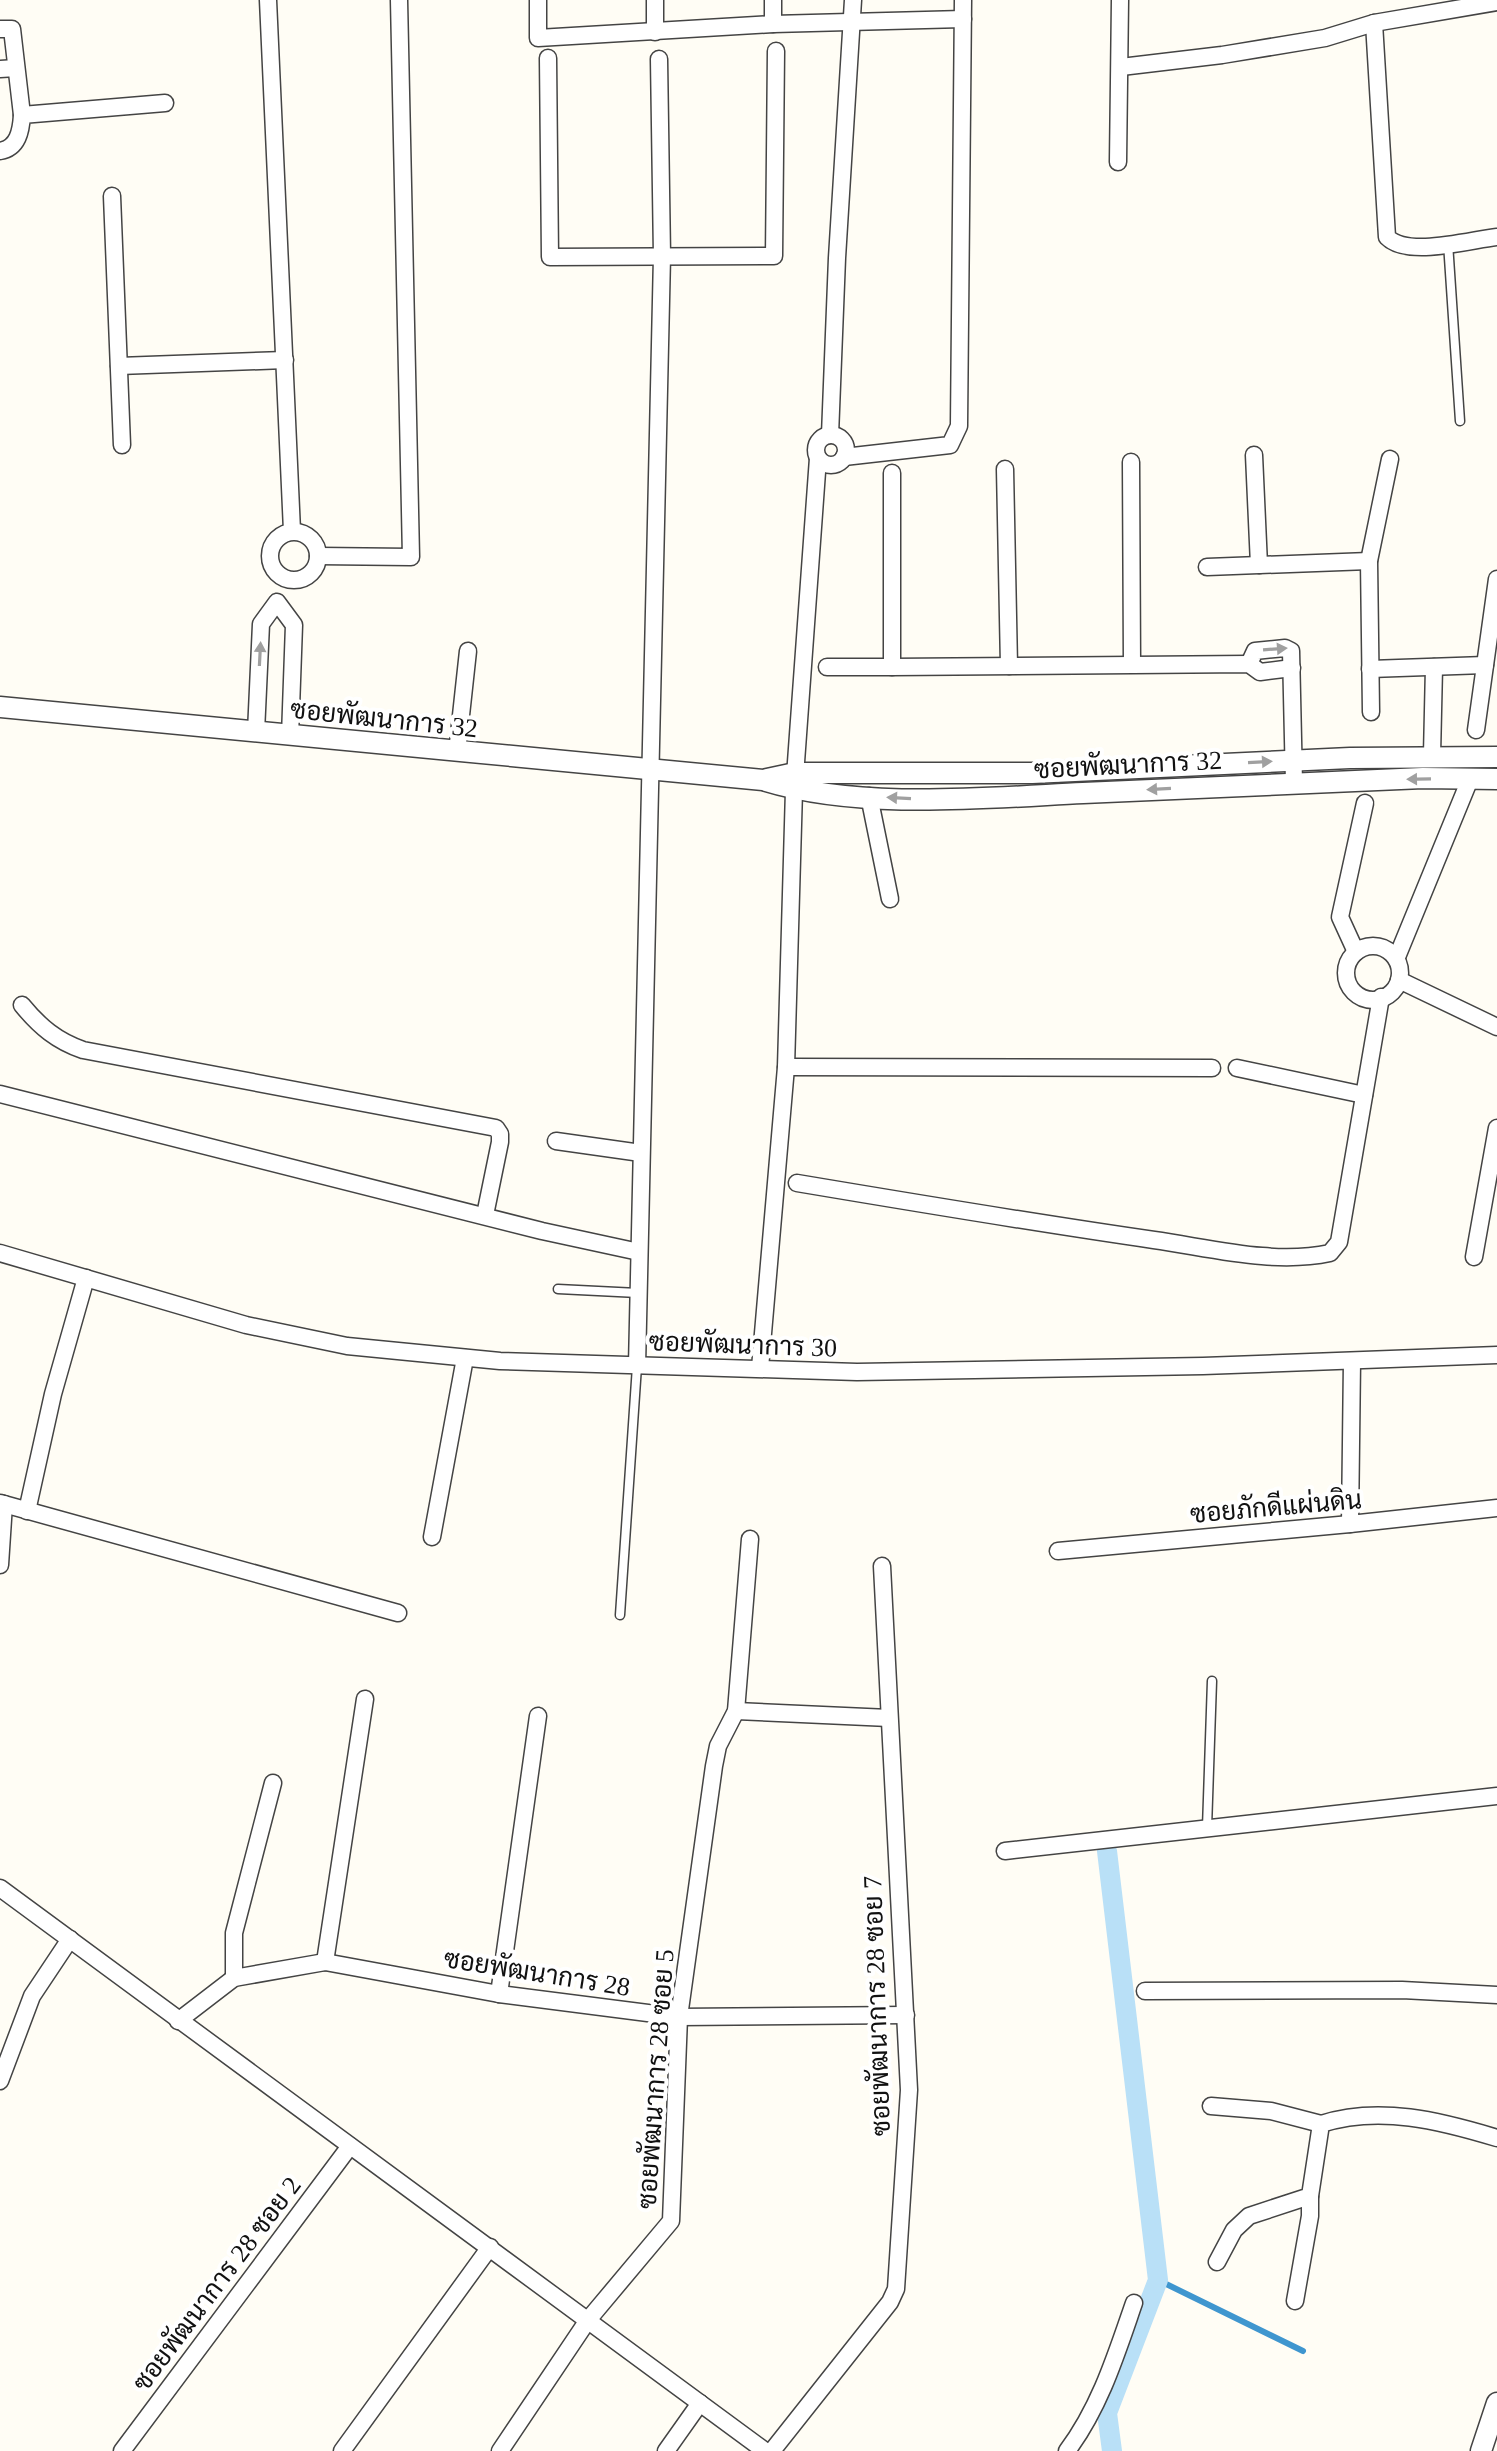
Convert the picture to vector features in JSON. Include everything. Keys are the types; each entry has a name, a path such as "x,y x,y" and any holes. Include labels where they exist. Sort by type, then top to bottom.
{"street":[{"path":"268,0 292,531"},
{"path":"318,556 411,557 399,0"},
{"path":"538,0 538,38 773,24 963,19"},
{"path":"655,0 655,32"},
{"path":"773,0 773,24"},
{"path":"830,435 853,0"},
{"path":"818,458 832,465 844,457 950,445 959,426 963,0"},
{"path":"1118,162 1120,0"},
{"path":"1121,67 1325,38 1374,23 1464,4 1497,2"},
{"path":"1374,23 1387,237 1403,247 1497,237"},
{"path":"0,29 12,29 8,69 22,115 21,132 7,150 0,151"},
{"path":"548,58 550,257 774,256 776,51"},
{"path":"637,1366 662,256 659,59"},
{"path":"22,115 165,103"},
{"path":"112,196 122,445"},
{"path":"119,366 285,360"},
{"path":"830,435 844,442 844,457"},
{"path":"760,1368 786,1067 795,782 818,443 830,435"},
{"path":"1254,455 1259,565"},
{"path":"1371,712 1369,561 1390,459"},
{"path":"1131,462 1132,664"},
{"path":"1005,469 1009,666"},
{"path":"892,473 892,667"},
{"path":"292,531 308,535 317,548 318,556 317,565 306,577 291,581 272,567 269,551 277,537 292,531"},
{"path":"1207,567 1369,561"},
{"path":"256,732 261,624 277,602 283,578"},
{"path":"1476,730 1497,579"},
{"path":"277,602 294,625 290,736"},
{"path":"457,752 468,651"},
{"path":"827,667 1249,664 1260,672 1292,668 1294,783"},
{"path":"1370,669 1485,665"},
{"path":"1432,755 1434,667"},
{"name":"ซอยพัฒนาการ 32","path":"0,707 795,782 1432,755 1497,757"},
{"path":"1032,773 1034,795"},
{"path":"1397,957 1470,779"},
{"name":"ซอยพัฒนาการ 32","path":"795,782 869,796 926,799 1294,783 1497,779"},
{"path":"869,796 890,899"},
{"path":"1356,952 1340,917 1365,803"},
{"path":"1365,947 1379,947 1397,957 1399,980 1389,994 1361,997 1348,987 1345,971 1356,952 1365,947"},
{"path":"1399,980 1497,1027"},
{"path":"797,1183 1258,1255 1307,1258 1330,1253 1339,1242 1381,997"},
{"path":"22,1005 38,1025 62,1043 83,1050 496,1128 500,1142 485,1215"},
{"path":"786,1067 1212,1068"},
{"path":"1237,1068 1364,1095"},
{"path":"0,1094 639,1252"},
{"path":"1474,1257 1497,1128"},
{"path":"556,1141 641,1153"},
{"name":"ซอยพัฒนาการ 30","path":"0,1253 246,1325 347,1346 465,1358 873,1372 1203,1366 1497,1355"},
{"path":"27,1511 53,1394 86,1278"},
{"path":"432,1537 465,1358"},
{"path":"1350,1524 1352,1361"},
{"path":"0,1565 2,1504 398,1613"},
{"name":"ซอยภักดีแผ่นดิน","path":"1058,1551 1497,1508"},
{"path":"750,1539 736,1711 889,1718"},
{"name":"ซอยพัฒนาการ 28 ซอย 7","path":"772,2451 894,2296 909,2090 882,1566"},
{"path":"325,1962 365,1699"},
{"name":"ซอยพัฒนาการ 28 ซอย 5","path":"500,2451 588,2320 671,2221 679,2017 714,1766 718,1746 736,1711"},
{"path":"499,1994 538,1716"},
{"path":"234,1978 234,1933 273,1783"},
{"path":"1005,1851 1497,1796"},
{"path":"0,1888 765,2451"},
{"path":"0,2081 32,1996 70,1939"},
{"name":"ซอยพัฒนาการ 28","path":"178,2021 234,1978 325,1962 499,1994 679,2017 906,2015"},
{"path":"1145,1991 1402,1990 1497,1995"},
{"path":"1211,2106 1271,2111 1321,2124 1345,2116 1416,2118 1448,2123 1497,2138"},
{"path":"1295,2301 1310,2216 1321,2124"},
{"name":"ซอยพัฒนาการ 28 ซอย 2","path":"122,2451 350,2146"},
{"path":"1217,2262 1234,2230 1249,2216 1310,2196"},
{"path":"342,2451 490,2247"},
{"path":"1067,2451 1088,2423 1114,2362 1134,2303"},
{"path":"666,2451 700,2403"},
{"path":"1481,2451 1496,2407"}],"lane":[{"path":"1448,243 1460,421"},
{"path":"558,1289 638,1293"},
{"path":"620,1615 637,1366"},
{"path":"1207,1829 1212,1681"}],"waterway":[{"path":"1107,1851 1158,2280 1107,2413 1112,2451"},
{"path":"1158,2280 1303,2351"}]}
